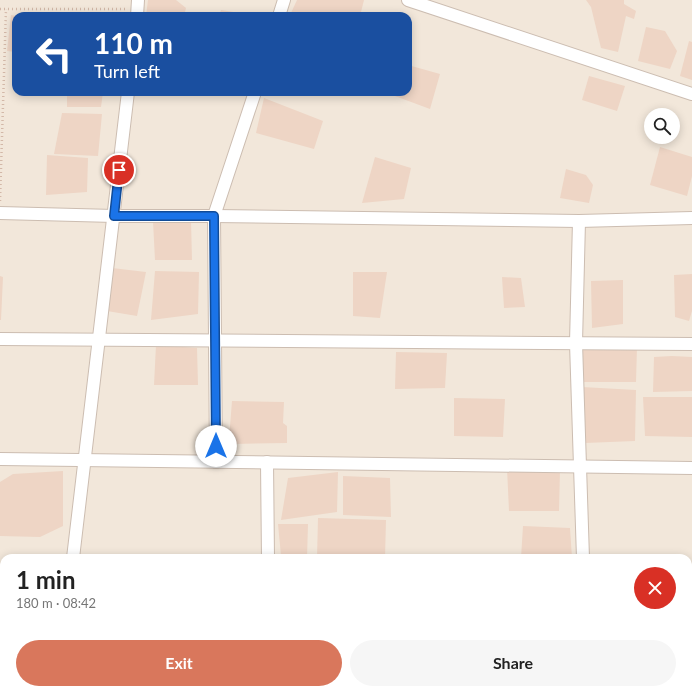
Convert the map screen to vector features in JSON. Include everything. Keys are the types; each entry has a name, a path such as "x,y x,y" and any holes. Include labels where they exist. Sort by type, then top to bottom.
{"street":[{"path":"280,12 284,0"},
{"path":"408,0 692,94"},
{"path":"73,554 128,96"},
{"path":"216,462 214,216 253,96"},
{"path":"0,213 114,216 579,221 692,218"},
{"path":"579,221 576,343 583,554"},
{"path":"0,339 692,344"},
{"path":"0,460 268,462 580,468 692,468"},
{"path":"268,462 268,554"}],"path":[{"path":"0,9 137,8"},
{"path":"0,206 6,9"}],"shaded area":[{"path":"0,0 692,0 692,554 0,554"}],"building":[{"path":"148,0 176,0 186,8 185,12 146,12"},
{"path":"297,0 364,0 361,12 291,12"},
{"path":"586,0 624,0 624,4 636,11 634,19 626,16 618,52 601,48 591,7"},
{"path":"221,10 233,12 220,12"},
{"path":"11,15 12,52 7,51"},
{"path":"646,27 665,31 677,51 670,69 638,61"},
{"path":"689,41 692,42 692,80 680,76"},
{"path":"412,66 440,74 430,109 395,96 412,96"},
{"path":"589,76 625,86 617,111 582,100"},
{"path":"67,96 102,96 101,107 67,107"},
{"path":"264,98 323,121 314,149 256,133"},
{"path":"62,113 102,114 98,156 54,154"},
{"path":"660,147 692,157 692,176 687,196 650,185"},
{"path":"47,155 88,158 87,192 46,195"},
{"path":"375,157 411,168 404,199 362,203"},
{"path":"566,169 586,175 593,185 589,203 560,198"},
{"path":"191,220 192,260 155,260 153,221"},
{"path":"112,268 146,272 137,316 107,311"},
{"path":"155,271 199,272 198,314 151,320"},
{"path":"353,272 387,272 380,318 353,316"},
{"path":"692,274 692,311 689,321 675,317 674,275"},
{"path":"0,276 3,277 1,320 0,320"},
{"path":"502,277 521,278 525,307 504,308"},
{"path":"623,280 623,324 592,328 591,281"},
{"path":"156,345 197,348 198,385 154,385"},
{"path":"582,346 637,347 636,382 583,382"},
{"path":"396,352 447,353 445,388 395,389"},
{"path":"654,357 692,357 692,391 653,392"},
{"path":"582,387 636,390 635,441 585,443"},
{"path":"643,397 692,397 692,437 645,436"},
{"path":"454,398 505,399 503,437 454,436"},
{"path":"232,401 284,402 283,423 287,426 287,443 231,444 229,439"},
{"path":"507,468 560,470 559,511 509,511"},
{"path":"63,471 63,526 40,537 0,536 0,482 13,474"},
{"path":"338,472 337,512 281,520 288,478"},
{"path":"343,476 390,478 391,517 343,515"},
{"path":"318,518 386,520 385,554 317,554"},
{"path":"278,524 308,524 307,554 281,554"},
{"path":"523,526 570,528 572,554 521,554"}],"route":[{"path":"119,170 114,216 214,216 216,446"}]}
